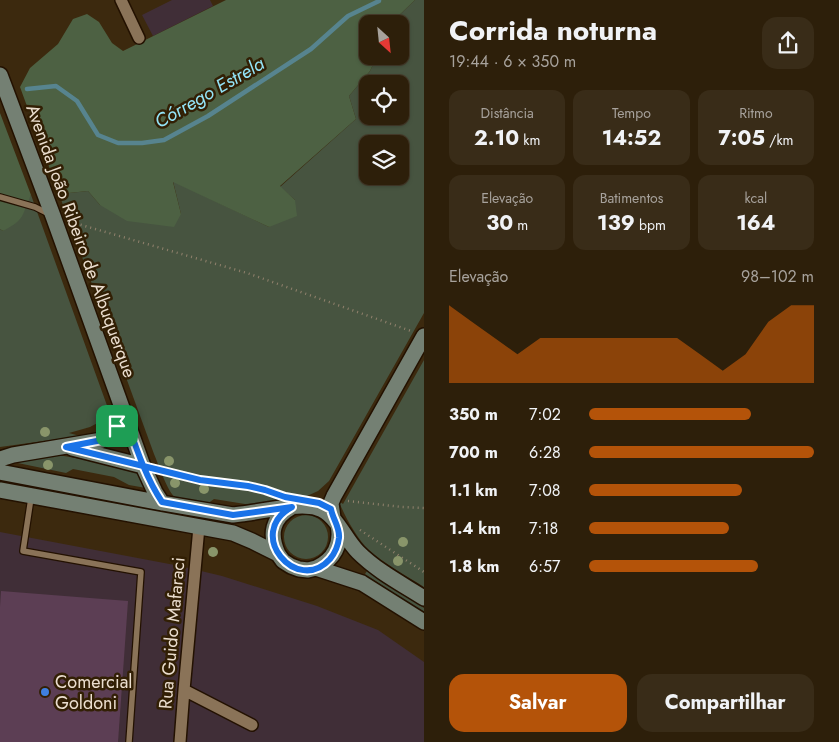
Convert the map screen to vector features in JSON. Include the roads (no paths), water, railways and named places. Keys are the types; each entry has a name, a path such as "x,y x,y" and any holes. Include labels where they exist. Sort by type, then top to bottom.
{"main road":[{"name":"Avenida João Ribeiro de Albuquerque","path":"0,75 143,466 155,492 162,502"},
{"path":"292,507 282,514 275,524 273,542 278,554 291,566 299,569 308,570 328,562 336,551 339,540 331,502 424,337"},
{"path":"0,459 13,455 102,440 117,426 123,410"},
{"path":"66,447 143,466"},
{"path":"0,472 233,515 309,506 334,496"},
{"path":"0,490 233,533 278,554"},
{"path":"309,506 322,510 335,521 347,540 370,563 424,598"},
{"path":"316,568 369,586 424,622"}],"street":[{"path":"121,0 139,38"},
{"name":"Rua Guido Mafaraci","path":"180,742 199,527"},
{"path":"184,690 252,725"}],"lane":[{"path":"0,197 53,216"},
{"path":"32,496 23,550 141,572 129,742"}],"waterway":[{"name":"Córrego Estrela","path":"27,89 56,86 77,101 98,135 118,143 142,143 164,140 208,116 311,49 348,16 379,0"}],"place":[{"name":"Comercial Goldoni","path":"45,692"}]}
